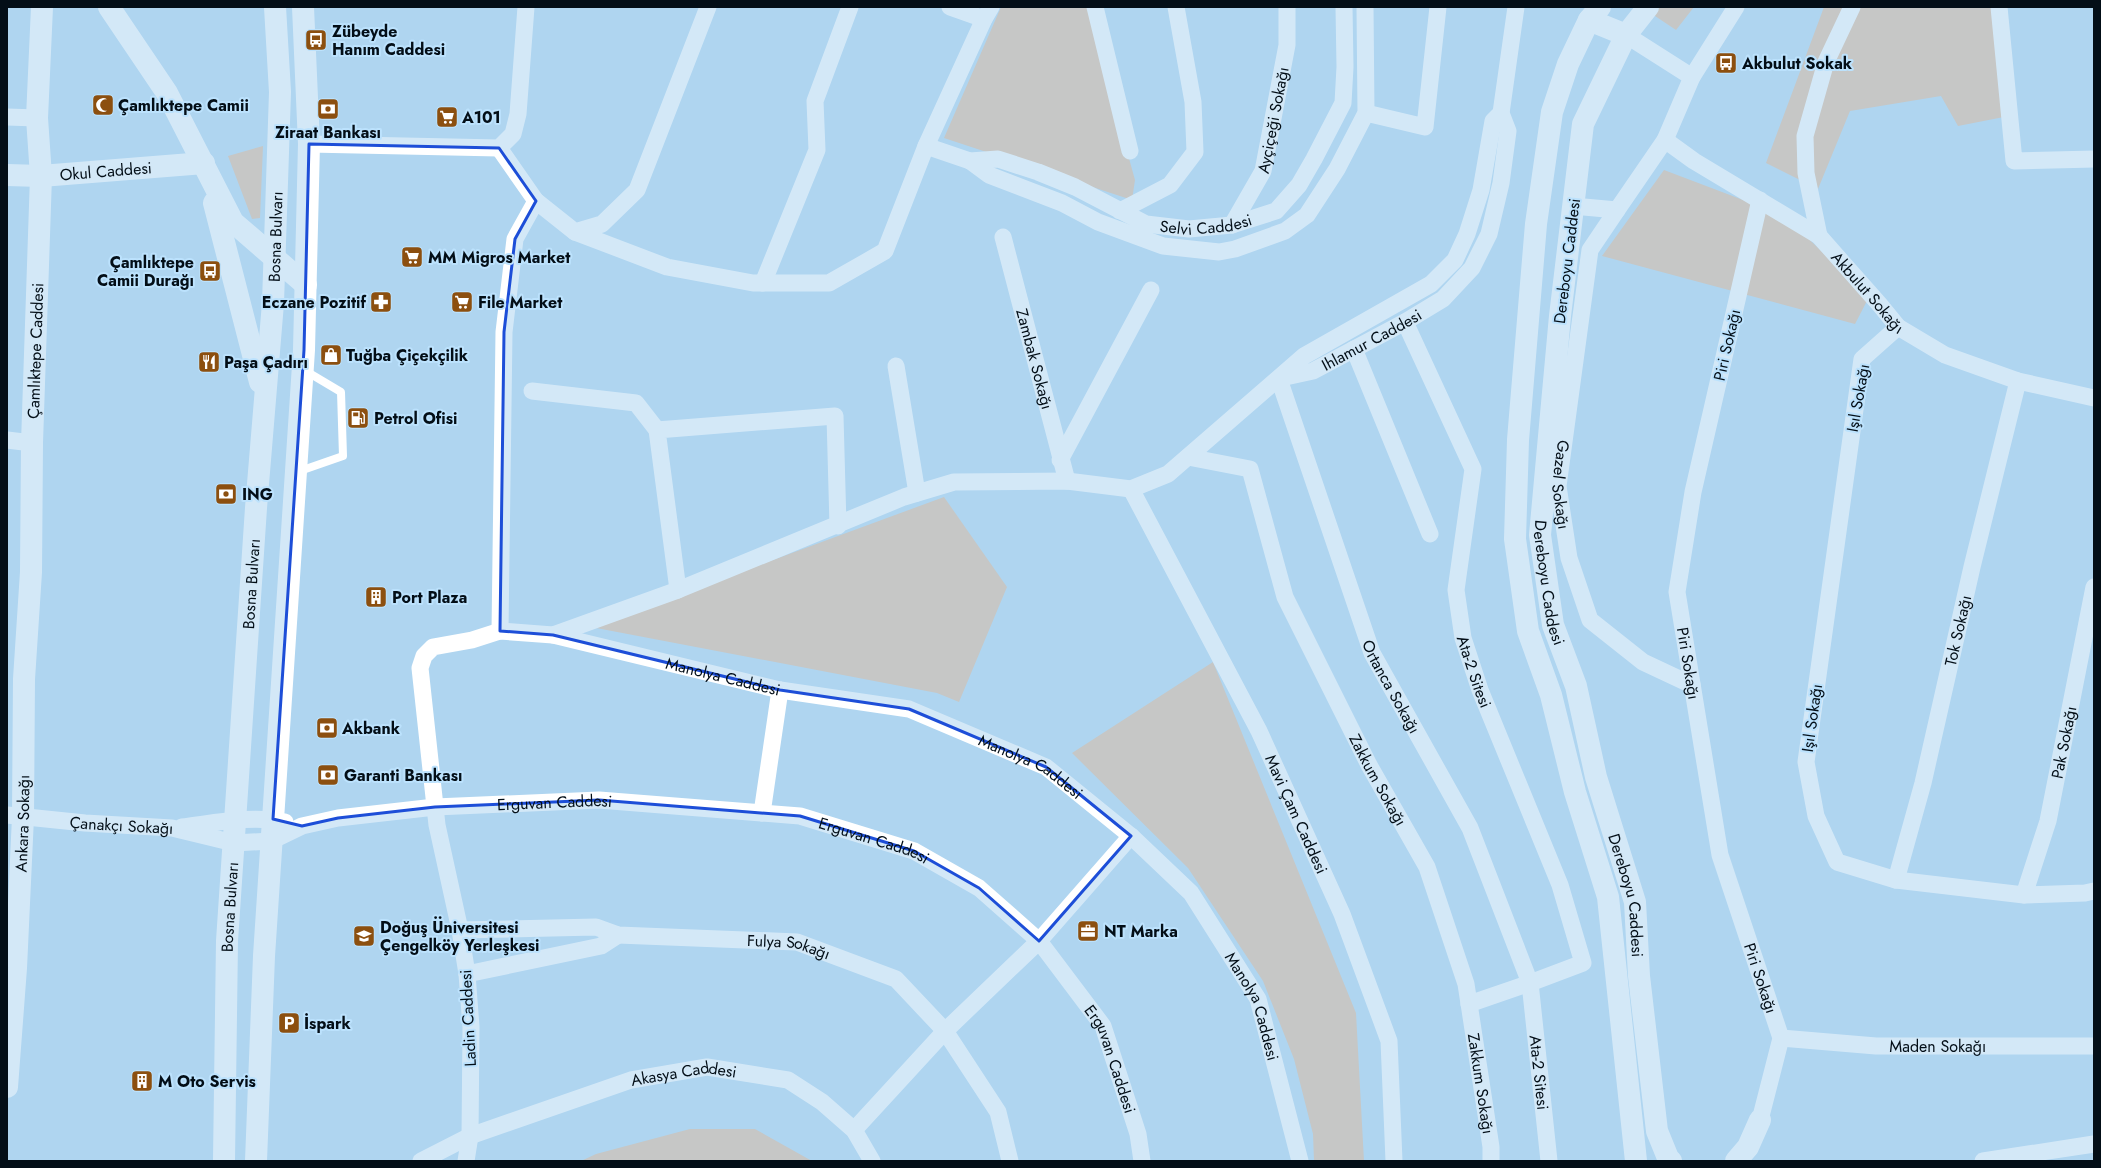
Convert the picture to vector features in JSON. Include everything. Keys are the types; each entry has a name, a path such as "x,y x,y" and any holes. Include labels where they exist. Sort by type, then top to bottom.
{"main road":[{"name":"Çamlıktepe Caddesi","path":"15,678 31,572 32,443 41,176 37,118 42,7"},
{"path":"109,7 167,93 233,222 306,285"},
{"name":"Bosna Bulvarı","path":"224,1161 227,941 275,258 280,92 275,7"},
{"name":"Bosna Bulvarı","path":"256,1161 264,956 303,370 309,144 303,7"},
{"name":"Dereboyu Caddesi","path":"1648,7 1626,35 1583,124 1559,331 1540,535 1553,625 1576,686 1596,777 1635,902 1639,976 1657,1131 1668,1158 1671,1161"},
{"path":"1594,13 1626,35"},
{"name":"Dereboyu Caddesi","path":"1594,13 1568,64 1551,120 1534,248 1518,440 1515,539 1528,631 1551,695 1575,792 1608,897 1636,1161"},
{"path":"204,163 264,400"},
{"name":"Okul Caddesi","path":"7,175 41,176 204,163"},
{"name":"Ankara Sokağı","path":"7,1087 16,968 15,678"},
{"path":"1736,1161 1748,1146 1760,1120"},
{"path":"1756,1161 1760,1120"}],"street":[{"path":"309,144 499,148 513,134 518,114 526,7"},
{"path":"575,232 602,224 637,190 708,7"},
{"path":"763,283 817,150 815,101 850,7"},
{"path":"499,148 536,201 575,232 667,267 753,283 829,283 886,251 926,146 987,13 950,7"},
{"path":"1095,7 1130,151"},
{"path":"1120,211 1170,185 1195,152 1193,102 1176,7"},
{"name":"Ayçiçeği Sokağı","path":"1232,225 1263,171 1287,45 1287,7"},
{"name":"Selvi Caddesi","path":"926,146 970,160 998,159 1038,172 1075,187 1146,224 1189,229 1232,225 1276,211 1299,185 1343,103 1345,67 1344,7"},
{"path":"970,160 988,175 1062,203 1098,222 1163,246 1219,252 1235,249 1285,231 1307,215 1337,169 1366,113 1365,7"},
{"path":"1366,113 1425,127 1438,7"},
{"path":"1279,379 1304,356 1431,284 1455,260 1467,234 1481,190 1493,121 1501,113 1516,7"},
{"name":"Gazel Sokağı","path":"1692,684 1643,662 1590,620 1569,558 1558,486 1590,250 1665,140 1692,77 1736,7"},
{"path":"1819,236 1806,173 1805,136 1826,62 1852,7"},
{"path":"1999,7 2014,161 2094,158"},
{"path":"1626,35 1692,77"},
{"name":"Ihlamur Caddesi","path":"1131,489 1168,474 1279,379 1313,371 1405,322 1443,299 1472,268 1489,234 1501,183 1508,131 1501,113"},
{"path":"7,117 37,118"},
{"name":"Akbulut Sokağı","path":"1665,140 1694,161 1819,236 1898,327 1945,355 2018,381 2094,398"},
{"name":"Piri Sokağı","path":"1760,200 1693,492 1677,592 1720,855 1781,1038"},
{"path":"536,201 516,240 504,332 500,631 553,635 678,590 917,493 954,482 1067,481 1131,489"},
{"path":"1573,206 1617,210"},
{"name":"Zambak Sokağı","path":"1003,237 1060,460 1067,481"},
{"path":"1060,460 1151,290"},
{"name":"Ata-2 Sitesi","path":"1405,322 1473,469 1456,590 1463,638 1480,690 1560,885 1583,963 1469,1004"},
{"name":"Işıl Sokağı","path":"1898,327 1862,359 1806,762 1816,816 1837,862 1896,880 2024,895 2085,893 2094,891"},
{"path":"1354,349 1430,534"},
{"path":"896,366 917,493"},
{"name":"Ortanca Sokağı","path":"1279,379 1372,653 1470,828 1530,983"},
{"name":"Tok Sokağı","path":"1896,880 1923,783 1972,567 2018,381"},
{"path":"532,391 636,403 657,430 678,590"},
{"path":"657,430 835,416 838,526"},
{"path":"7,440 32,443"},
{"name":"Zakkum Sokağı","path":"1188,457 1250,469 1285,597 1369,765 1427,867 1466,984 1491,1148 1491,1161"},
{"name":"Mavi Çam Caddesi","path":"1131,489 1259,731 1342,914 1388,1041 1394,1161"},
{"name":"Pak Sokağı","path":"2024,895 2048,821 2094,587"},
{"name":"Ladin Caddesi","path":"466,1161 470,1136 471,1027 467,974 460,930 437,825 420,668 424,656 433,647 472,640 500,631"},
{"name":"Manolya Caddesi","path":"553,635 780,690 910,709 1046,767 1131,836 1191,893 1258,999 1300,1161"},
{"path":"762,812 780,690"},
{"name":"Erguvan Caddesi","path":"302,826 338,818 435,806 599,800 800,816 914,851 979,888 1038,941 1103,1026 1138,1134 1142,1161"},
{"name":"Çanakçı Sokağı","path":"15,816 172,828 234,843 271,841"},
{"path":"172,828 235,820 273,819 302,826"},
{"path":"271,841 302,826"},
{"path":"854,1130 945,1031 1038,941 1131,836"},
{"name":"Fulya Sokağı","path":"460,930 596,927 618,935 797,942 896,979 945,1031 998,1112 1010,1161"},
{"path":"467,974 601,946 618,935"},
{"name":"Ata-2 Sitesi","path":"1530,983 1549,1161"},
{"path":"1760,1120 1781,1038"},
{"name":"Maden Sokağı","path":"1781,1038 1876,1046 2094,1046"},
{"name":"Akasya Caddesi","path":"421,1161 470,1136 631,1080 707,1067 788,1080 822,1102 854,1130 872,1161"},
{"path":"1987,1161 2087,1150"}],"lane":[{"path":"296,472 343,456 341,392 303,370"}],"highlighted area":[{"path":"309,144 499,148 536,201 515,239 504,332 500,631 553,635 780,690 909,709 1046,767 1131,836 1039,941 979,888 914,851 800,816 599,800 435,807 338,818 302,826 273,819 304,350"}],"shaded area":[{"path":"1001,7 1087,7 1135,180 1132,200 944,138"},
{"path":"1648,7 1694,7 1676,30 1646,10"},
{"path":"1824,7 2002,7 2009,116 1958,126 1941,96 1850,111 1818,189 1766,163"},
{"path":"263,146 260,218 252,219 228,156"},
{"path":"1664,170 1785,216 1869,297 1855,324 1602,256"},
{"path":"944,497 1007,587 959,702 937,693 591,627"},
{"path":"1213,662 1356,1013 1364,1161 1314,1161 1313,1134 1294,1059 1263,981 1188,868 1072,753"},
{"path":"690,1129 755,1129 812,1161 581,1161 596,1154"}],"place":[{"name":"Zübeyde Hanım Caddesi","path":"316,40"},
{"name":"Akbulut Sokak","path":"1726,63"},
{"name":"Çamlıktepe Camii","path":"103,105"},
{"name":"Ziraat Bankası","path":"328,109"},
{"name":"A101","path":"447,117"},
{"name":"MM Migros Market","path":"412,257"},
{"name":"Çamlıktepe Camii Durağı","path":"210,271"},
{"name":"Eczane Pozitif","path":"381,302"},
{"name":"File Market","path":"462,302"},
{"name":"Tuğba Çiçekçilik","path":"331,355"},
{"name":"Paşa Çadırı","path":"209,362"},
{"name":"Petrol Ofisi","path":"358,418"},
{"name":"ING","path":"226,494"},
{"name":"Port Plaza","path":"376,597"},
{"name":"Akbank","path":"327,728"},
{"name":"Garanti Bankası","path":"328,775"},
{"name":"NT Marka","path":"1088,931"},
{"name":"Doğuş Üniversitesi Çengelköy Yerleşkesi","path":"364,936"},
{"name":"İspark","path":"289,1023"},
{"name":"M Oto Servis","path":"142,1081"}]}
